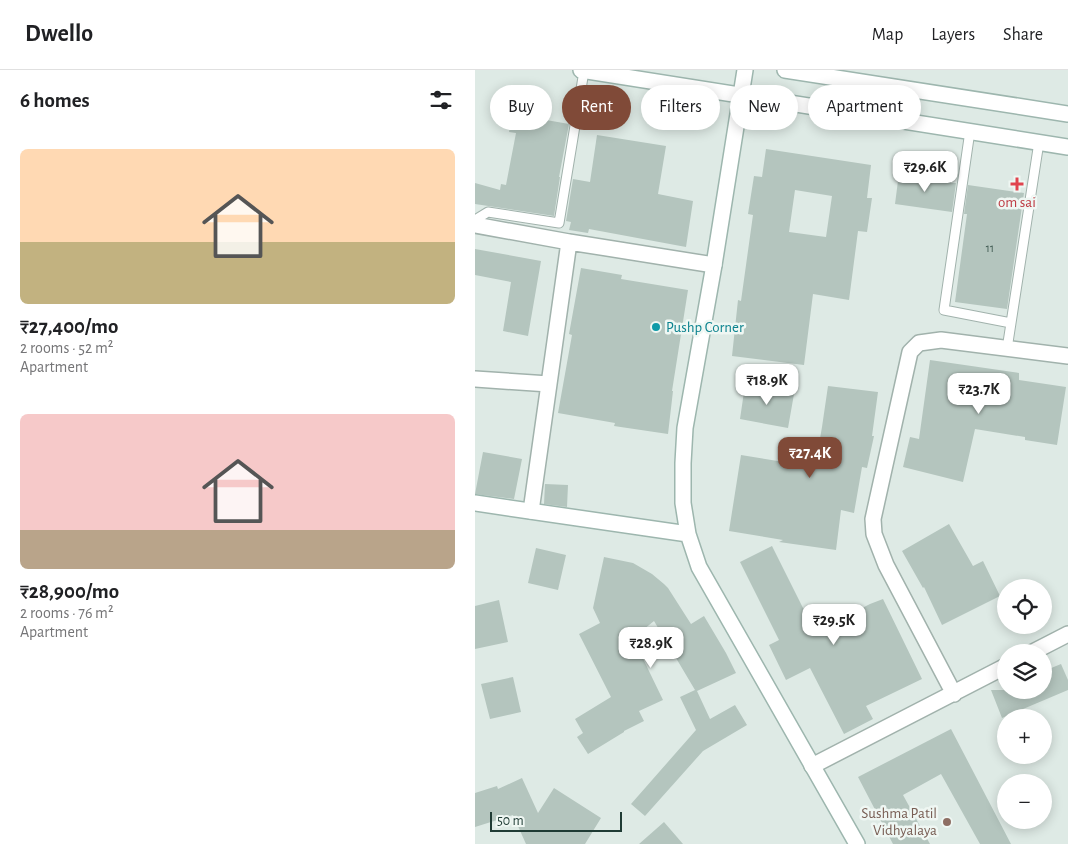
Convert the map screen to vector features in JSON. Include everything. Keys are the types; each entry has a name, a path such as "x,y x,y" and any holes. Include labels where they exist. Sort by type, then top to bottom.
{"street":[{"path":"582,70 730,94"},
{"path":"743,85 745,70"},
{"path":"785,70 1068,114"},
{"path":"798,105 1068,147"},
{"path":"736,130 685,428 683,503 688,534 699,567 857,844"},
{"path":"475,225 714,265"},
{"path":"531,511 569,242"},
{"path":"954,694 886,565 873,534 873,519 911,352 919,343 941,340 1068,356"},
{"path":"475,379 549,384"},
{"path":"475,503 688,534"},
{"path":"1049,644 1068,634"},
{"path":"812,766 997,671"}],"lane":[{"path":"475,220 488,212 559,223 582,70"},
{"path":"970,131 944,310 1011,323"},
{"path":"1007,349 1039,142"}],"building":[{"path":"552,121 562,123 562,130 568,130 554,216 475,204 475,183 500,190 501,184 506,185 516,133 509,132 509,130 552,130"},
{"path":"597,135 666,146 658,194 693,201 686,247 589,229 588,233 569,230 571,222 566,221 573,179 590,182"},
{"path":"766,149 871,165 867,198 872,198 867,232 858,231 849,300 813,294 804,365 732,356 738,300 741,301 753,215 748,214 754,176 762,177","holes":["795,190 832,196 826,237 789,232"]},
{"path":"899,173 951,180 951,183 956,183 952,212 895,204"},
{"path":"968,185 1024,193 1007,309 955,302 967,214 964,214"},
{"path":"475,249 541,261 528,336 503,331 511,282 475,275"},
{"path":"581,268 622,275 621,279 688,290 672,391 668,434 614,426 615,423 558,413 572,335 569,334"},
{"path":"930,360 1019,373 1019,380 1066,387 1057,445 1025,440 1025,437 975,429 963,482 903,467 910,437 919,439"},
{"path":"745,385 794,394 788,428 740,419"},
{"path":"828,386 878,392 872,436 874,436 867,468 862,467 854,513 841,510 836,550 779,542 783,540 729,531 741,455 815,467"},
{"path":"483,452 522,459 514,499 475,494"},
{"path":"545,484 568,485 567,507 544,504"},
{"path":"949,524 973,566 983,561 997,590 997,598 942,625 924,587 902,551"},
{"path":"772,546 815,632 883,599 922,679 866,706 873,719 844,734 810,668 786,680 769,645 779,640 740,562"},
{"path":"536,548 566,555 558,590 528,583"},
{"path":"604,557 633,563 652,574 668,588 691,624 704,616 736,673 697,691 710,719 735,705 747,725 703,751 645,816 631,804 696,730 680,697 695,690 654,621 633,638 663,700 639,711 644,721 624,731 588,754 577,737 583,733 575,719 611,697 579,634 600,623 593,608"},
{"path":"499,600 508,642 475,649 475,606"},
{"path":"1061,664 1068,680 1068,690 1052,697 1052,668"},
{"path":"513,677 521,712 490,719 481,684"},
{"path":"991,690 997,690 997,699 1047,699 1023,709 998,709"},
{"path":"951,729 997,817 997,829 1003,829 1011,844 980,844 941,774 903,795 930,844 893,844 858,777"},
{"path":"522,778 538,813 554,788 601,818 585,844 526,844 513,815 475,827 475,793 497,786 498,789"},
{"path":"664,822 683,844 639,844"}],"place":[{"name":"om sai","path":"1017,184"},
{"name":"Pushp Corner","path":"656,327"},
{"name":"Sushma Patil Vidhyalaya","path":"947,822"}]}
